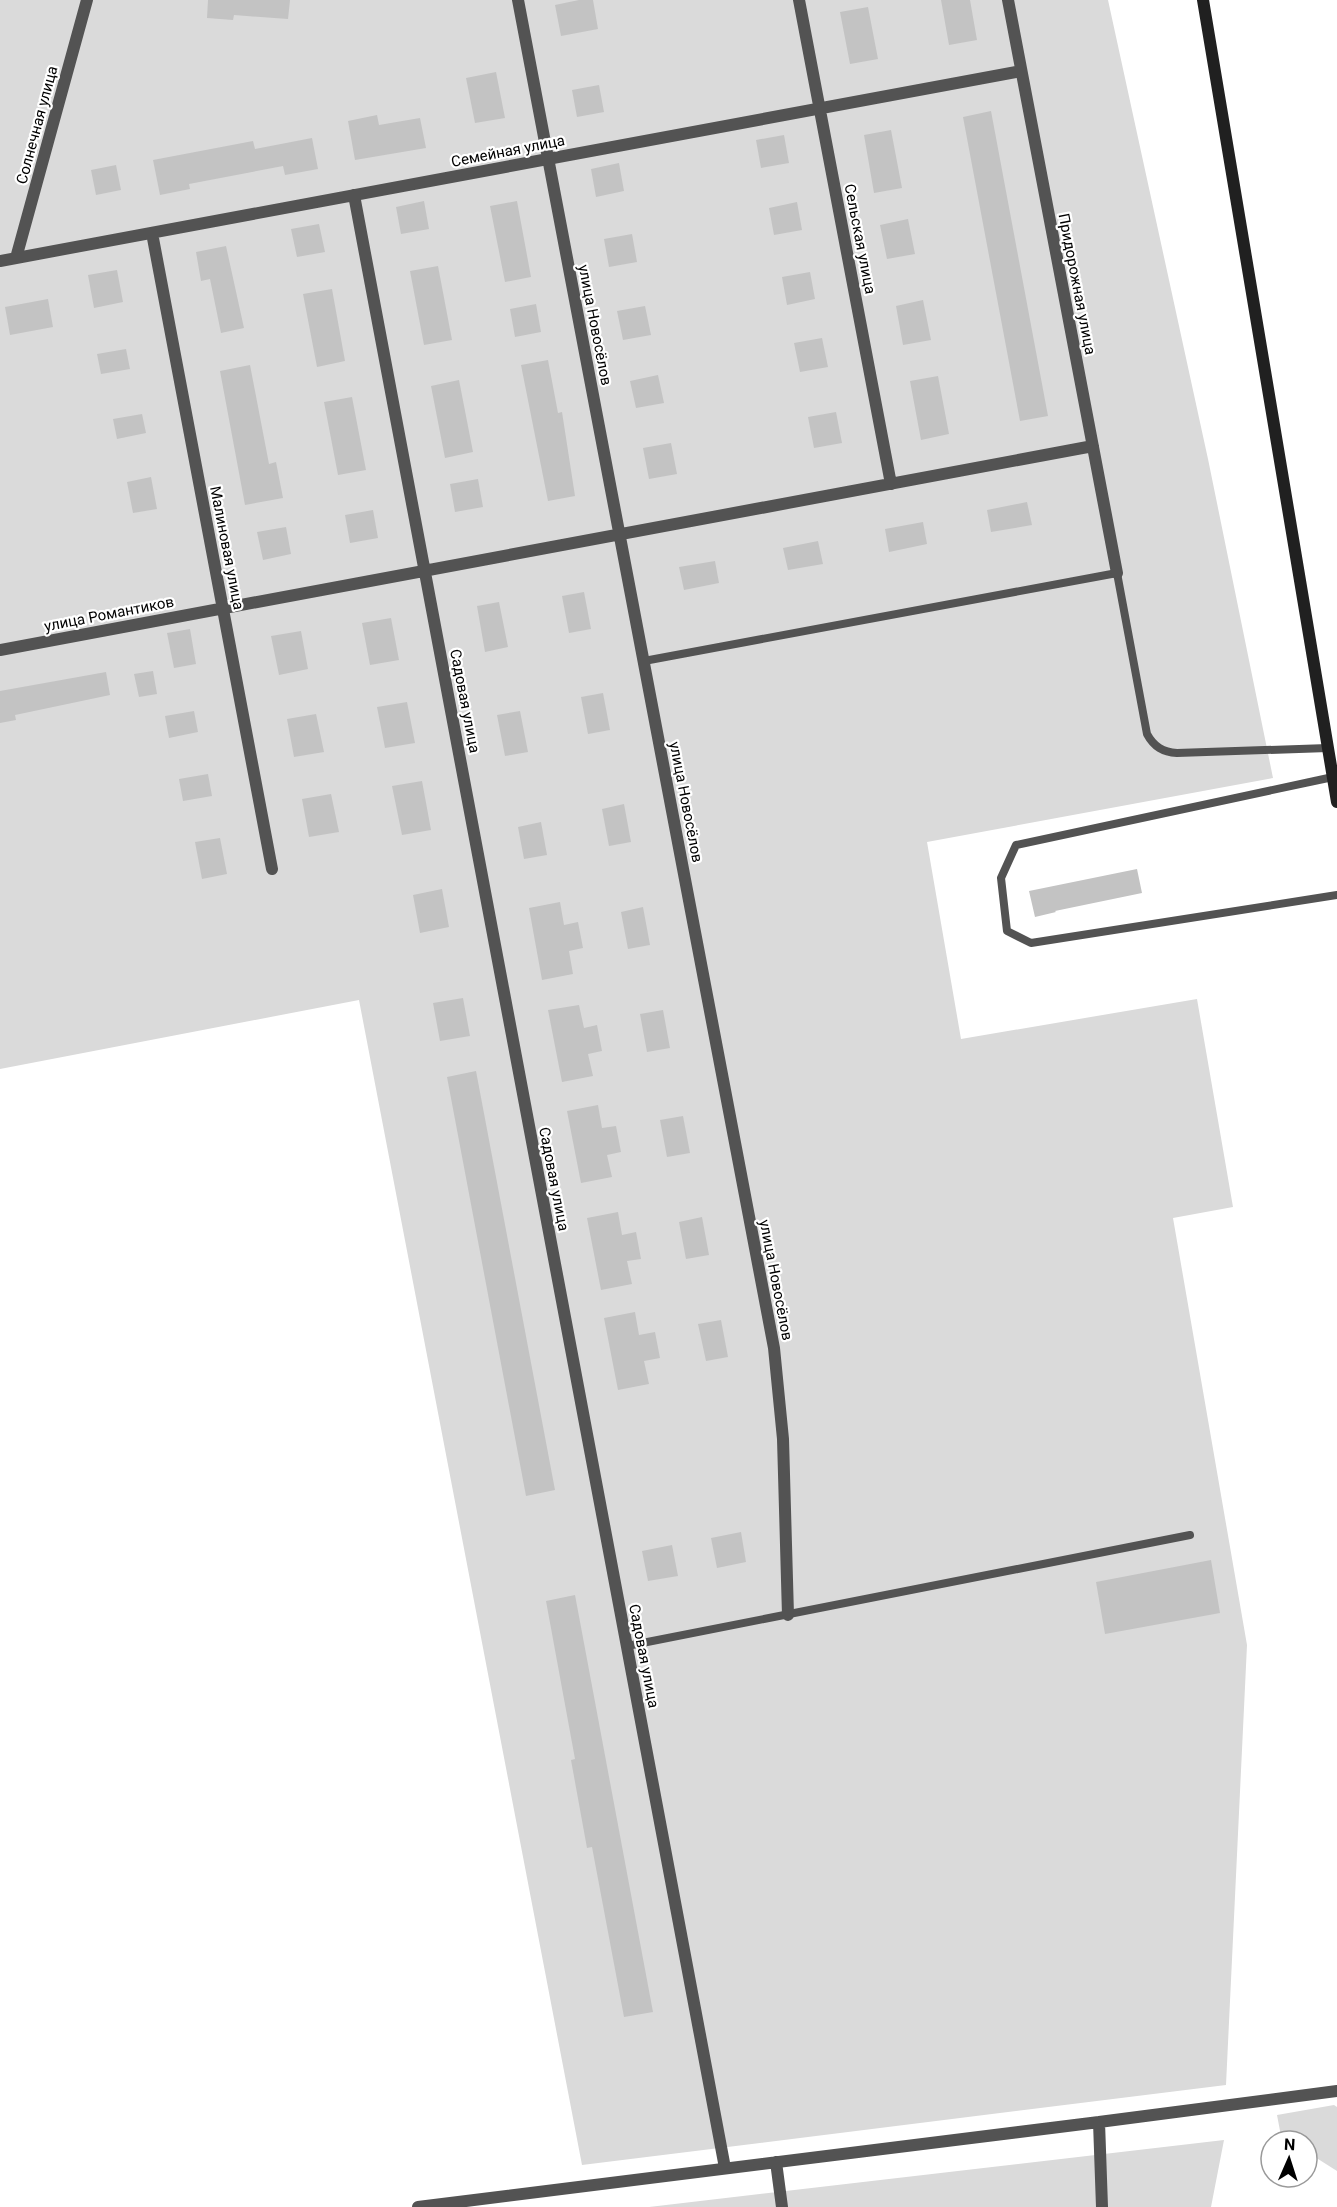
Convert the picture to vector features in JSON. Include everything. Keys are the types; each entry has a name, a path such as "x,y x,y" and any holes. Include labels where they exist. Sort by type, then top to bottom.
{"main road":[{"path":"1203,0 1337,802"}],"street":[{"name":"Солнечная улица","path":"16,258 87,0"},
{"name":"улица Новосёлов","path":"518,0 774,1348 783,1439 788,1615"},
{"name":"Сельская улица","path":"800,0 891,484"},
{"name":"Придорожная улица","path":"1008,0 1117,573"},
{"name":"Семейная улица","path":"0,261 1021,71"},
{"name":"Садовая улица","path":"354,195 725,2168"},
{"name":"Малиновая улица","path":"152,233 272,869"},
{"name":"улица Романтиков","path":"0,650 1093,446"},
{"path":"418,2207 1337,2091"},
{"path":"1099,2122 1102,2207"},
{"path":"776,2162 782,2207"}],"lane":[{"path":"644,661 1117,573 1147,734 1159,748 1177,753 1328,748"},
{"path":"1333,777 1016,845 1001,878 1007,931 1031,943 1337,895"},
{"path":"627,1646 1190,1535"}],"shaded area":[{"path":"0,0 1108,0 1208,459 1273,778 927,842 961,1039 1197,999 1233,1207 1173,1218 1247,1645 1226,2085 582,2165 359,1000 0,1069"},
{"path":"1334,2105 1337,2107 1337,2171 1319,2160 1319,2129 1280,2129 1277,2115"},
{"path":"1224,2140 1211,2207 649,2207"}],"building":[{"path":"208,0 290,0 288,19 234,15 233,20 207,18"},
{"path":"579,0 593,0 598,29 561,36 555,5"},
{"path":"941,0 970,0 977,40 949,45"},
{"path":"868,7 878,59 850,64 840,12"},
{"path":"496,72 505,118 475,123 466,78"},
{"path":"599,85 604,112 577,117 572,90"},
{"path":"991,111 1048,416 1020,421 963,117"},
{"path":"377,115 379,125 420,118 426,148 355,160 348,121"},
{"path":"891,130 902,188 874,193 864,135"},
{"path":"784,135 789,163 761,168 756,140"},
{"path":"312,138 318,169 285,175 283,166 189,184 190,189 160,195 153,160 253,141 255,149"},
{"path":"619,163 624,191 596,197 591,169"},
{"path":"116,165 121,190 96,195 91,170"},
{"path":"424,201 429,229 401,234 396,207"},
{"path":"517,201 531,277 505,282 490,206"},
{"path":"797,202 802,230 774,235 769,208"},
{"path":"908,219 915,254 887,259 880,225"},
{"path":"319,224 325,252 297,257 291,229"},
{"path":"632,234 637,262 609,267 604,239"},
{"path":"226,246 244,328 221,333 210,279 201,281 196,252"},
{"path":"438,266 452,340 424,345 410,271"},
{"path":"117,270 123,302 94,308 88,275"},
{"path":"810,272 815,299 787,305 782,277"},
{"path":"332,289 345,361 317,367 303,294"},
{"path":"48,299 53,327 10,335 5,307"},
{"path":"923,300 931,340 903,345 896,306"},
{"path":"536,304 541,332 515,337 510,309"},
{"path":"645,306 651,335 623,340 617,311"},
{"path":"822,338 828,367 800,372 794,343"},
{"path":"126,349 130,369 101,374 97,354"},
{"path":"548,360 558,413 562,412 575,496 548,501 521,365"},
{"path":"250,365 269,464 276,462 283,498 245,505 220,371"},
{"path":"658,375 664,403 636,408 630,381"},
{"path":"938,376 949,434 921,440 910,381"},
{"path":"459,380 473,452 445,458 431,386"},
{"path":"352,397 366,470 338,475 324,402"},
{"path":"836,412 842,443 814,448 808,417"},
{"path":"142,414 146,433 117,439 113,419"},
{"path":"671,443 677,474 649,479 643,448"},
{"path":"151,477 157,509 133,513 127,482"},
{"path":"478,479 483,507 455,512 450,484"},
{"path":"1027,502 1032,525 991,532 987,510"},
{"path":"373,510 378,538 350,543 345,515"},
{"path":"923,522 927,544 889,552 885,529"},
{"path":"286,527 291,554 263,560 257,532"},
{"path":"818,541 823,564 788,570 783,548"},
{"path":"715,561 719,583 684,590 679,567"},
{"path":"584,592 591,629 569,633 562,596"},
{"path":"499,602 508,647 485,652 477,606"},
{"path":"391,618 399,660 370,665 362,623"},
{"path":"190,629 196,664 174,668 167,633"},
{"path":"301,631 308,669 279,675 271,636"},
{"path":"153,671 157,694 139,697 134,674"},
{"path":"106,672 110,695 15,715 16,720 0,723 0,691"},
{"path":"603,693 610,730 588,734 581,697"},
{"path":"407,702 415,743 385,748 377,707"},
{"path":"194,711 198,732 169,738 165,716"},
{"path":"520,711 528,752 505,756 497,715"},
{"path":"316,714 324,752 294,757 287,719"},
{"path":"208,774 212,796 183,801 179,779"},
{"path":"422,781 431,830 402,835 392,786"},
{"path":"331,794 339,832 309,837 302,799"},
{"path":"624,804 631,842 609,846 602,809"},
{"path":"541,822 547,855 524,859 518,827"},
{"path":"220,838 227,874 202,879 195,842"},
{"path":"1137,869 1142,893 1035,917 1029,891"},
{"path":"442,889 449,927 420,933 413,895"},
{"path":"560,902 564,925 578,922 583,948 569,951 573,974 542,980 529,908"},
{"path":"643,907 650,945 628,949 621,912"},
{"path":"463,998 470,1036 440,1041 433,1003"},
{"path":"579,1005 584,1028 597,1025 602,1051 588,1054 593,1076 562,1082 548,1010"},
{"path":"663,1010 670,1048 647,1052 640,1014"},
{"path":"476,1071 555,1490 526,1496 447,1077"},
{"path":"598,1105 602,1128 616,1126 621,1152 607,1155 612,1177 581,1183 567,1111"},
{"path":"683,1116 690,1153 667,1157 660,1120"},
{"path":"618,1212 622,1235 636,1232 641,1259 627,1261 632,1284 601,1290 587,1218"},
{"path":"702,1217 709,1255 686,1259 679,1222"},
{"path":"635,1312 639,1335 655,1332 660,1358 644,1361 649,1384 618,1390 604,1318"},
{"path":"721,1320 728,1357 706,1361 698,1324"},
{"path":"741,1532 746,1562 717,1568 711,1538"},
{"path":"672,1545 678,1576 648,1581 642,1551"},
{"path":"1211,1560 1220,1613 1105,1634 1096,1582"},
{"path":"575,1595 653,2012 624,2017 592,1847 587,1848 571,1760 575,1759 546,1601"}]}
